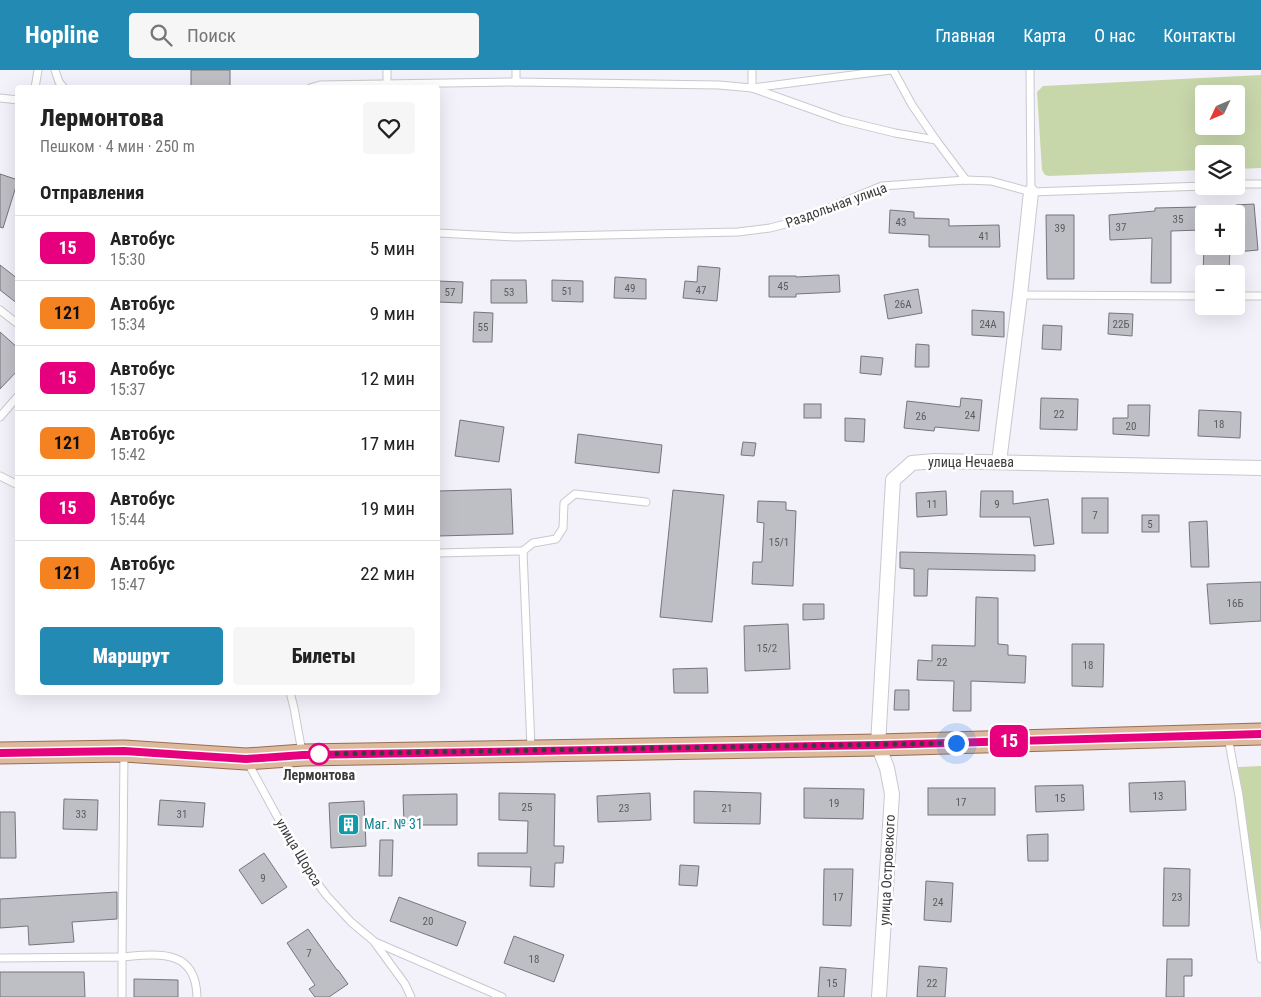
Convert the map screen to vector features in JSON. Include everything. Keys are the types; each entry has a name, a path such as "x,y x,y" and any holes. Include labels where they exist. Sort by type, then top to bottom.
{"main road":[{"path":"0,753 124,751 246,759 303,755 878,745 1261,734"}],"street":[{"path":"999,462 1031,192"},
{"name":"улица Нечаева","path":"878,745 893,480 912,463 934,461 1261,468"},
{"name":"улица Островского","path":"878,745 887,768 892,794 880,997"}],"lane":[{"path":"36,85 38,70"},
{"path":"55,70 62,85"},
{"path":"387,70 387,85 516,82 752,88 892,70 912,105 966,180"},
{"path":"516,70 516,82"},
{"path":"752,70 752,88"},
{"path":"1030,70 1031,192"},
{"path":"752,88 842,120 895,133 936,140"},
{"path":"0,98 15,100"},
{"name":"Раздольная улица","path":"440,233 515,237 738,232 770,228 796,221 882,186 966,180 991,181 1031,192 1195,186"},
{"path":"1245,184 1261,184"},
{"path":"1020,295 1195,296"},
{"path":"1245,296 1261,296"},
{"path":"0,310 15,322"},
{"path":"0,417 15,400"},
{"path":"0,476 15,484"},
{"path":"440,553 523,551 533,543 556,539 563,528 564,503 575,494 646,502"},
{"path":"523,551 531,751"},
{"path":"291,695 303,755"},
{"path":"1228,735 1239,796 1261,959"},
{"path":"122,997 124,751"},
{"name":"улица Щорса","path":"246,759 303,864 351,922 375,942 502,997"},
{"path":"375,942 411,997"},
{"path":"0,958 122,957 159,954 176,958 191,969 197,987 197,997"}],"green space":[{"path":"1261,75 1261,168 1245,169 1245,145 1195,145 1195,170 1045,175 1042,170 1037,92 1043,86"},
{"path":"1261,766 1261,926 1238,767"}],"building":[{"path":"191,70 230,70 230,85 191,85"},
{"path":"0,174 15,179 15,190 3,228 0,227"},
{"path":"1254,204 1258,250 1245,251 1245,205 1236,205"},
{"path":"1195,207 1195,230 1171,231 1171,283 1151,283 1152,238 1110,240 1109,215 1155,211 1155,208"},
{"path":"890,210 914,212 914,218 949,219 949,226 999,225 1000,247 929,247 929,235 889,233"},
{"path":"1046,215 1074,215 1074,279 1047,279"},
{"path":"1204,255 1230,255 1229,265 1203,265"},
{"path":"0,265 15,277 15,302 0,290"},
{"path":"698,266 720,268 717,301 683,298 685,281 697,282"},
{"path":"839,275 840,292 796,294 796,297 769,297 769,276"},
{"path":"615,277 646,279 646,299 614,298"},
{"path":"491,280 526,280 527,303 491,303"},
{"path":"552,280 583,281 583,302 552,301"},
{"path":"440,281 463,282 462,303 440,302"},
{"path":"918,289 922,313 888,319 884,295"},
{"path":"972,310 1004,312 1004,337 972,335"},
{"path":"474,312 493,313 492,342 473,342"},
{"path":"1109,313 1133,314 1132,336 1108,334"},
{"path":"1043,325 1062,326 1061,350 1042,349"},
{"path":"0,332 15,345 15,373 0,389"},
{"path":"916,344 929,345 929,367 915,367"},
{"path":"861,356 883,358 881,375 860,373"},
{"path":"961,398 982,400 979,431 935,427 934,431 904,428 907,401 960,407"},
{"path":"1041,398 1078,399 1077,430 1040,429"},
{"path":"804,404 821,404 821,418 804,418"},
{"path":"1128,405 1150,405 1149,436 1113,434 1113,418 1128,418"},
{"path":"1199,410 1241,412 1240,438 1198,436"},
{"path":"845,418 865,419 864,442 845,441"},
{"path":"460,420 504,427 499,462 455,456"},
{"path":"578,434 662,445 659,473 575,463"},
{"path":"743,442 756,443 754,456 741,455"},
{"path":"511,489 513,534 440,536 440,491"},
{"path":"673,490 724,495 712,622 660,617"},
{"path":"946,491 947,515 917,517 916,493"},
{"path":"981,491 1013,491 1013,504 1048,499 1054,544 1034,546 1030,517 980,517"},
{"path":"1082,498 1108,498 1108,533 1082,533"},
{"path":"758,501 786,502 786,510 796,511 793,586 752,584 753,562 762,562 764,523 757,522"},
{"path":"1142,515 1159,515 1159,532 1142,532"},
{"path":"1207,521 1209,567 1191,567 1189,522"},
{"path":"900,552 1035,555 1035,571 928,569 927,596 914,596 914,569 900,568"},
{"path":"1261,582 1261,621 1210,624 1207,584"},
{"path":"976,597 998,598 998,644 1008,645 1008,655 1026,656 1025,683 971,681 971,711 953,711 954,681 917,680 918,660 932,661 932,645 975,646"},
{"path":"803,604 824,604 824,619 803,620"},
{"path":"788,624 790,669 745,671 744,626"},
{"path":"1072,644 1104,644 1103,687 1072,686"},
{"path":"707,668 708,693 674,693 673,669"},
{"path":"895,690 909,690 909,710 894,710"},
{"path":"1185,781 1186,810 1130,812 1129,783"},
{"path":"1083,785 1084,810 1036,812 1035,786"},
{"path":"804,788 864,789 863,819 804,818"},
{"path":"928,788 995,788 995,815 928,815"},
{"path":"694,791 761,793 760,824 694,823"},
{"path":"499,793 555,794 554,846 564,846 563,863 555,863 554,887 530,886 531,867 478,866 478,853 527,853 528,821 499,820"},
{"path":"650,793 651,820 598,822 597,796"},
{"path":"457,794 457,825 404,825 403,795"},
{"path":"64,799 98,800 97,830 63,829"},
{"path":"160,800 205,803 203,827 158,825"},
{"name":"Маг. № 31","path":"364,801 366,846 331,848 329,803"},
{"path":"0,812 15,812 16,858 0,858"},
{"path":"1048,834 1048,861 1028,861 1027,835"},
{"path":"380,840 393,840 392,876 379,876"},
{"path":"264,853 287,887 262,904 239,870"},
{"path":"680,865 699,866 697,886 679,885"},
{"path":"1164,868 1190,869 1189,926 1163,926"},
{"path":"824,869 853,869 851,926 823,925"},
{"path":"926,881 953,883 951,922 924,920"},
{"path":"117,892 117,919 72,922 74,942 29,945 28,926 0,928 0,899"},
{"path":"399,897 466,922 457,946 390,921"},
{"path":"308,929 348,984 329,997 315,997 309,989 315,985 287,943"},
{"path":"514,936 564,955 554,982 504,963"},
{"path":"1167,959 1192,959 1192,976 1184,976 1184,997 1166,997"},
{"path":"919,966 947,968 945,997 917,997"},
{"path":"820,967 846,969 844,997 818,997"},
{"path":"0,972 84,972 85,997 0,997"},
{"path":"134,979 178,980 178,997 134,997"}],"bus line":[{"name":"15","path":"0,753 124,751 246,759 303,755 878,745 1261,734"}],"place":[{"name":"Лермонтова","path":"319,754"},
{"name":"Маг. № 31","path":"348,824"}],"route":[{"path":"319,754 956,743"}]}
